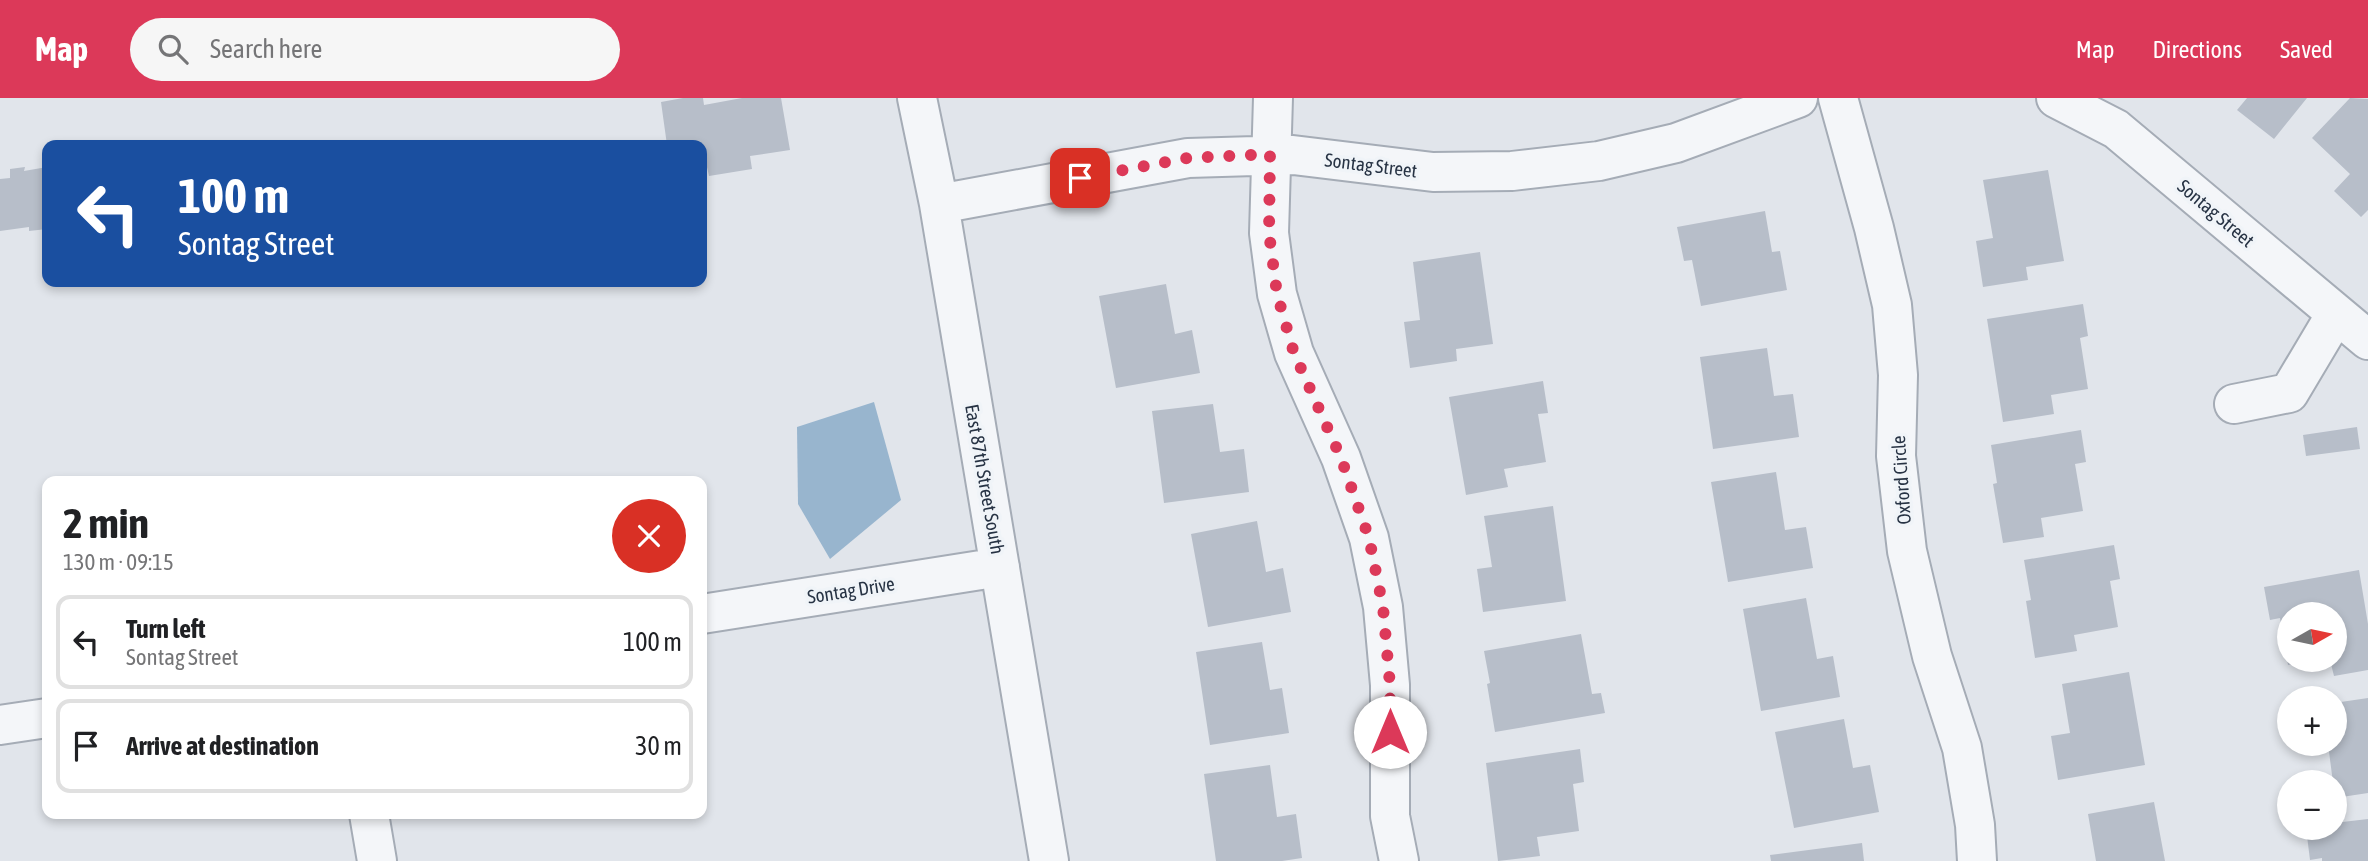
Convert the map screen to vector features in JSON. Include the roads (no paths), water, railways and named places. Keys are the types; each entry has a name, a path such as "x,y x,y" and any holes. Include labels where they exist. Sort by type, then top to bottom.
{"street":[{"name":"East 87th Street South","path":"917,98 939,204 1049,861"},
{"path":"1273,98 1269,233 1277,294 1294,353 1341,458 1369,538 1383,607 1390,685 1390,816 1399,861"},
{"name":"Sontag Street","path":"939,204 1188,158 1293,155 1433,172 1512,171 1599,161 1676,143 1798,98"},
{"name":"Oxford Circle","path":"1838,98 1892,305 1898,375 1896,456 1907,551 1932,656 1962,748 1975,825 1977,861"},
{"name":"Sontag Street","path":"2056,98 2116,129 2368,340"},
{"path":"2234,404 2289,393 2336,314"},
{"name":"Sontag Drive","path":"707,613 1000,567"},
{"path":"0,725 42,719"},
{"path":"370,819 377,861"}],"water":[{"path":"874,402 901,500 830,559 798,504 797,427"}]}
